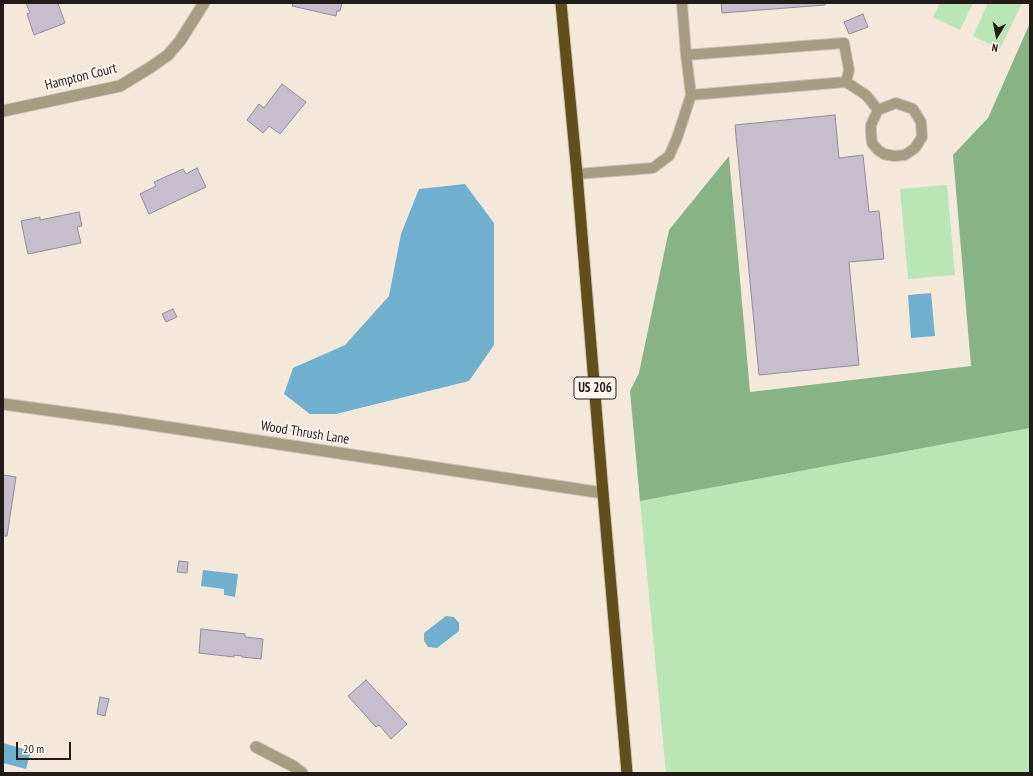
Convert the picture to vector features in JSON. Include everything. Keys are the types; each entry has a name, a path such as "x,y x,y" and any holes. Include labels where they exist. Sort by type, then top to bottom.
{"highway":[{"name":"US 206","path":"561,3 578,174 627,773"}],"street":[{"name":"Hampton Court","path":"3,111 120,86 168,55 180,41 204,3"},
{"name":"Wood Thrush Lane","path":"3,404 120,420 603,493"},
{"path":"256,747 293,766 302,773"}],"lane":[{"path":"578,174 653,168 669,156 677,138 690,95 682,3"},
{"path":"686,55 844,43 850,70 846,82"},
{"path":"690,95 846,82 866,95 878,110"},
{"path":"896,103 913,109 921,122 922,137 916,148 905,155 894,156 884,154 878,150 872,143 871,125 878,110 896,103"}],"green space":[{"path":"940,3 973,3 960,30 933,17"},
{"path":"988,3 1022,3 1000,49 973,36"},
{"path":"1030,23 1030,428 640,501 630,391 639,373 669,230 729,156 750,392 971,366 953,155 988,118"},
{"path":"947,185 955,275 908,279 900,189"},
{"path":"1030,428 1030,773 666,773 640,501"}],"water":[{"path":"465,184 494,223 494,345 469,381 336,414 310,414 284,394 293,368 345,345 389,296 401,234 419,189"},
{"path":"931,293 935,336 911,338 908,295"},
{"path":"203,570 238,574 235,597 224,595 224,589 201,586"},
{"path":"446,616 454,617 459,623 459,631 437,648 428,647 424,641 424,633"},
{"path":"3,743 31,751 26,769 3,763"}],"building":[{"path":"26,3 58,3 65,23 34,35 27,14 30,13"},
{"path":"293,3 342,3 340,11 337,11 336,16 292,6"},
{"path":"721,3 825,3 825,5 722,13"},
{"path":"863,14 868,27 849,34 844,22"},
{"path":"282,84 306,102 280,134 269,126 263,133 247,120 259,104 264,108"},
{"path":"835,115 839,158 863,155 869,212 879,211 884,259 849,262 859,365 759,375 735,125"},
{"path":"197,168 206,187 149,214 140,194 156,186 154,182 183,169 186,174"},
{"path":"79,212 82,226 77,227 81,243 28,254 21,221 40,217 40,220"},
{"path":"173,309 177,317 166,322 162,314"},
{"path":"3,475 16,477 7,536 3,536"},
{"path":"179,561 188,562 187,573 177,572"},
{"path":"201,629 245,634 245,637 263,639 261,659 234,655 234,657 199,653"},
{"path":"366,680 407,724 391,739 379,725 376,727 348,696"},
{"path":"100,697 109,699 105,716 97,714"}]}
